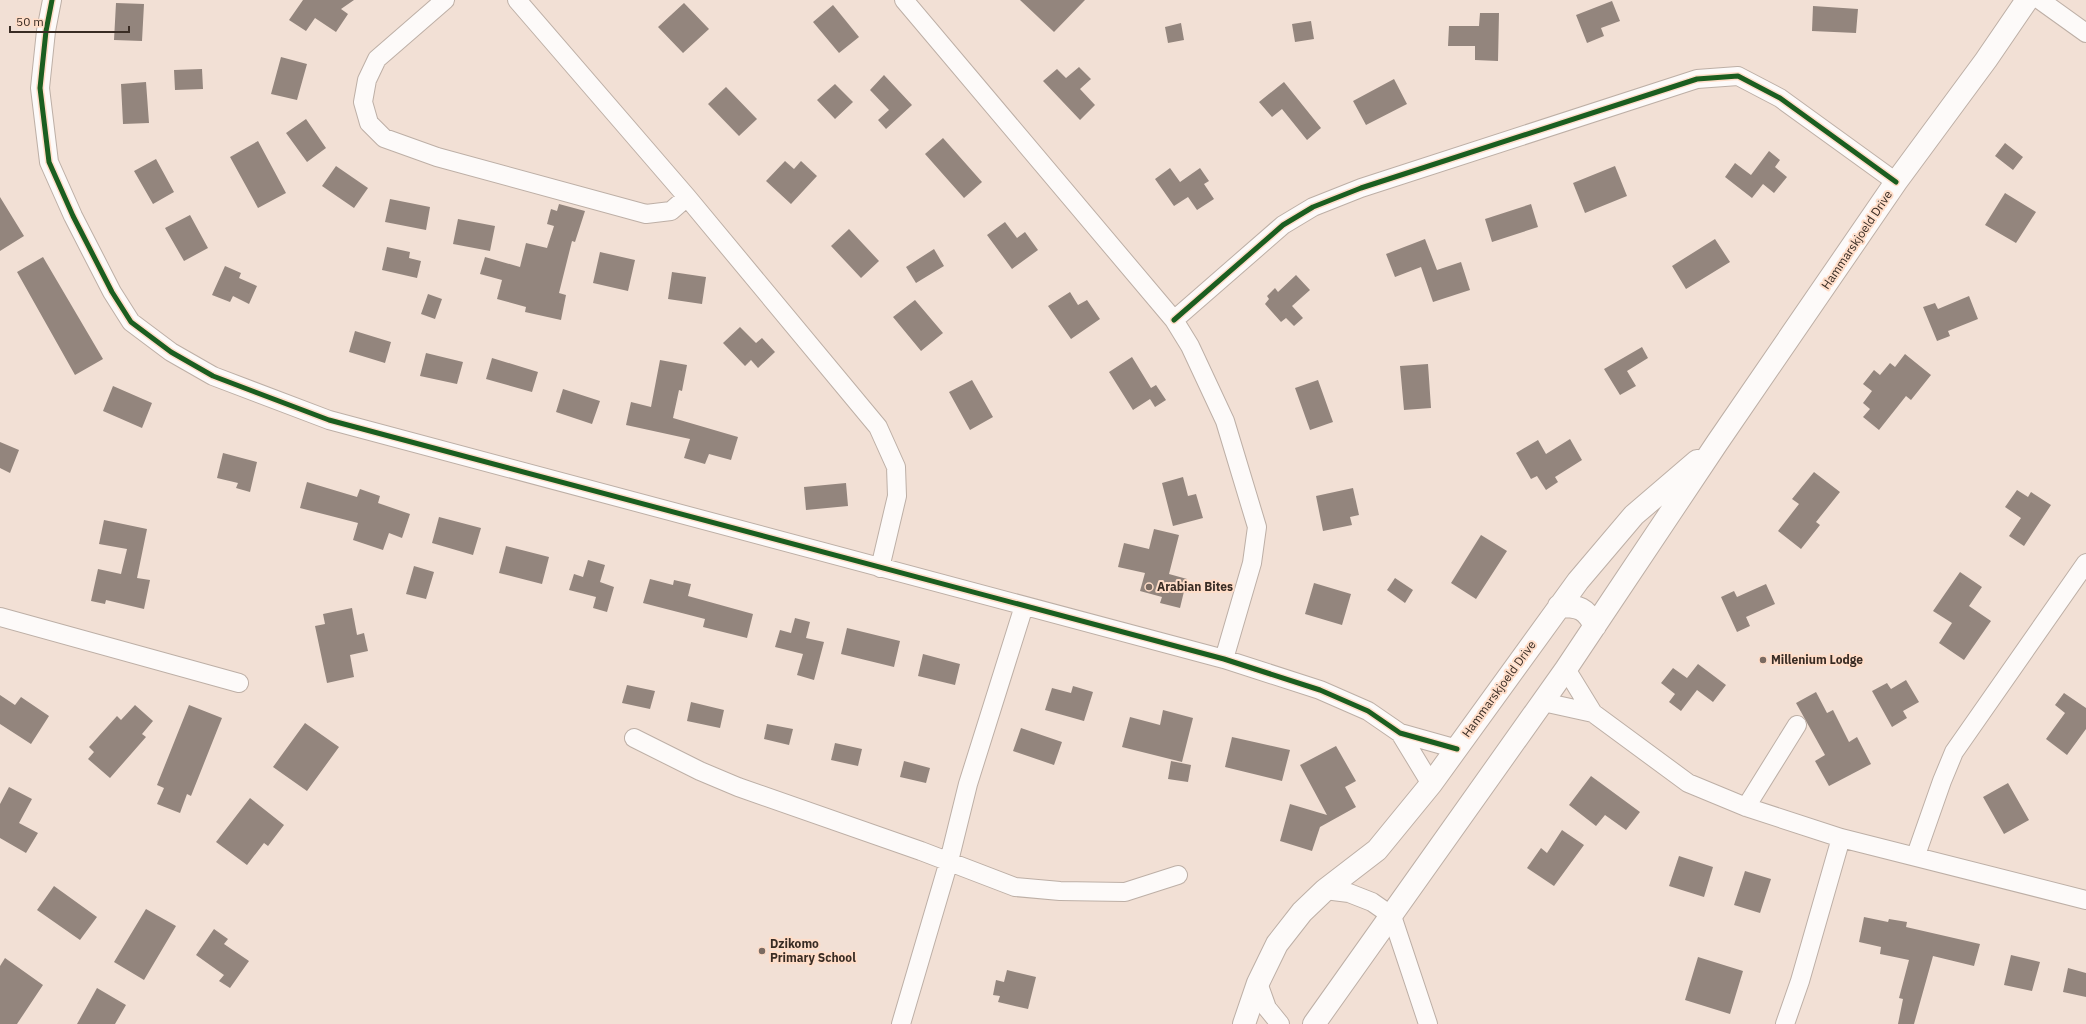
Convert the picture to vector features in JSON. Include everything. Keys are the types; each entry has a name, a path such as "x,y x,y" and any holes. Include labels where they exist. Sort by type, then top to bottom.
{"main road":[{"name":"Hammarskjoeld Drive","path":"1314,1024 1566,669 1717,443 1896,182 1986,60 2027,0"},
{"name":"Hammarskjoeld Drive","path":"1244,1024 1258,983 1277,944 1302,912 1325,890 1377,850 1431,784 1578,581 1634,515 1717,443"},
{"path":"1559,606 1572,606 1582,609 1589,614 1595,626"}],"street":[{"path":"52,0 46,31 40,88 50,162 72,216 112,292 132,322 170,352 213,376 329,420 880,568 1224,658 1320,690 1368,711 1400,733 1456,749"},
{"path":"445,0 377,59 367,80 363,102 369,123 384,138 437,157 646,214 670,211 687,197"},
{"path":"517,0 687,197 878,427 889,447 896,467 897,496 880,568"},
{"path":"904,0 1174,320 1190,346 1225,421 1257,527 1252,563 1224,658"},
{"path":"2040,0 2086,33"},
{"path":"1174,320 1283,225 1313,207 1361,188 1697,79 1738,76 1780,98 1896,182"},
{"path":"1916,855 1942,781 1954,752 2086,562"},
{"path":"901,1024 949,861 968,784 1024,606"},
{"path":"0,617 239,682"},
{"path":"1566,669 1593,713 1688,783 1746,807 1841,838 1916,855 2086,900"},
{"path":"1543,702 1593,713"},
{"path":"1746,807 1797,725"},
{"path":"1400,733 1431,784"},
{"path":"634,738 700,771 738,787 949,861 1014,888 1060,891 1125,892 1178,875"},
{"path":"1785,1024 1800,981 1841,838"},
{"path":"1325,890 1349,893 1372,902 1392,916 1428,1024"},
{"path":"1258,983 1268,1008 1280,1024"}],"building":[{"path":"303,0 354,0 341,9 348,14 336,32 315,18 306,31 289,20"},
{"path":"1020,0 1085,0 1054,32"},
{"path":"1612,1 1620,21 1601,28 1604,36 1587,43 1576,15"},
{"path":"116,3 144,4 142,41 114,40"},
{"path":"684,3 709,29 683,53 658,27"},
{"path":"833,5 859,37 839,53 813,22"},
{"path":"1813,6 1858,9 1856,33 1812,31"},
{"path":"1480,13 1499,13 1498,61 1475,60 1475,46 1448,46 1449,26 1479,26"},
{"path":"1311,21 1314,39 1295,42 1292,24"},
{"path":"1181,23 1184,40 1168,43 1165,27"},
{"path":"281,57 307,64 297,100 271,94"},
{"path":"1079,67 1091,79 1080,89 1095,105 1080,120 1043,81 1057,69 1066,78"},
{"path":"202,69 203,89 175,90 174,70"},
{"path":"884,75 912,105 886,129 878,120 889,110 870,90"},
{"path":"1394,79 1407,104 1366,125 1353,101"},
{"path":"146,82 149,123 123,124 121,84"},
{"path":"1284,82 1321,128 1307,140 1282,109 1272,117 1259,102"},
{"path":"835,84 853,102 835,119 817,100"},
{"path":"726,87 757,119 739,136 708,104"},
{"path":"306,119 326,148 307,162 286,133"},
{"path":"943,138 982,182 964,198 925,154"},
{"path":"258,141 286,193 258,208 230,157"},
{"path":"2005,143 2023,157 2013,170 1995,156"},
{"path":"1769,151 1780,160 1775,167 1787,177 1774,193 1763,184 1752,198 1725,177 1735,163 1751,175"},
{"path":"156,159 174,192 153,204 134,171"},
{"path":"785,161 794,169 801,161 817,176 791,204 766,181"},
{"path":"336,166 368,188 354,208 322,186"},
{"path":"1615,166 1627,196 1585,213 1573,183"},
{"path":"1170,168 1180,182 1200,168 1209,181 1204,184 1214,199 1197,210 1188,197 1174,206 1155,179"},
{"path":"2005,193 2036,212 2016,243 1985,225"},
{"path":"0,197 24,236 0,251"},
{"path":"390,199 430,207 426,230 385,222"},
{"path":"559,204 585,211 575,242 572,241 559,293 566,295 561,320 525,312 526,307 497,299 502,280 480,274 485,257 520,267 526,243 547,248 554,226 547,224 551,209 557,211"},
{"path":"1531,204 1538,227 1492,242 1485,219"},
{"path":"190,215 208,248 184,261 165,228"},
{"path":"458,219 495,226 490,251 453,244"},
{"path":"1005,222 1017,238 1025,232 1038,250 1012,269 987,235"},
{"path":"849,229 879,261 861,278 831,246"},
{"path":"1425,239 1437,270 1461,262 1470,290 1433,302 1421,267 1395,277 1386,254"},
{"path":"1715,239 1730,262 1686,289 1672,266"},
{"path":"387,247 410,252 409,258 421,261 417,278 382,270"},
{"path":"934,249 944,266 916,283 906,267"},
{"path":"600,252 635,260 628,291 593,283"},
{"path":"43,257 103,359 75,375 17,272"},
{"path":"225,266 241,273 239,278 257,286 249,304 233,296 230,302 212,295"},
{"path":"672,272 706,277 702,304 668,299"},
{"path":"1296,275 1310,290 1292,306 1303,318 1294,326 1286,318 1281,322 1265,304 1269,299 1267,296 1275,288 1278,292"},
{"path":"1070,292 1078,305 1087,300 1100,319 1071,339 1048,306"},
{"path":"428,294 442,299 435,319 421,314"},
{"path":"1969,296 1978,319 1948,331 1950,336 1937,341 1923,307 1935,303 1938,309"},
{"path":"915,300 943,333 921,351 893,317"},
{"path":"740,327 756,343 762,338 775,352 758,368 751,360 745,366 723,343"},
{"path":"355,331 391,342 385,363 349,352"},
{"path":"1642,347 1648,358 1627,371 1636,386 1620,395 1604,369"},
{"path":"426,353 463,362 457,384 420,376"},
{"path":"1905,354 1931,375 1911,400 1906,396 1879,430 1863,417 1870,409 1863,403 1872,391 1863,384 1874,370 1880,375 1890,363 1895,367"},
{"path":"1132,357 1151,388 1156,385 1166,400 1155,407 1150,399 1133,410 1109,372"},
{"path":"492,358 538,372 532,392 486,379"},
{"path":"660,360 687,365 682,391 679,390 673,418 738,437 731,460 709,454 705,464 684,458 690,439 626,425 631,402 651,407"},
{"path":"1428,364 1431,408 1404,410 1400,366"},
{"path":"972,380 993,417 970,430 949,392"},
{"path":"1318,380 1333,422 1310,430 1295,388"},
{"path":"113,386 152,403 142,428 103,411"},
{"path":"563,389 600,401 592,424 556,412"},
{"path":"1570,439 1582,460 1555,477 1558,482 1546,490 1537,476 1531,479 1516,453 1538,440 1546,454"},
{"path":"0,442 19,450 10,473 0,468"},
{"path":"223,453 257,462 250,492 236,488 238,483 217,478"},
{"path":"1814,472 1840,492 1816,522 1820,525 1801,549 1778,531 1799,504 1792,499"},
{"path":"1183,477 1188,496 1196,494 1203,518 1173,526 1162,483"},
{"path":"307,482 357,497 360,489 380,496 378,503 410,514 402,538 389,533 383,550 353,540 358,523 300,508"},
{"path":"846,483 848,506 806,510 804,487"},
{"path":"1353,488 1359,515 1350,517 1352,525 1323,531 1316,496"},
{"path":"2017,490 2028,497 2031,492 2051,505 2024,546 2009,536 2021,518 2005,507"},
{"path":"439,517 481,528 473,555 432,543"},
{"path":"104,520 147,529 137,578 150,580 144,609 106,600 105,604 91,601 98,569 121,574 127,549 99,544"},
{"path":"1154,529 1179,535 1169,574 1187,579 1180,608 1160,603 1162,597 1140,591 1145,573 1118,567 1124,543 1149,549"},
{"path":"1481,535 1507,551 1476,599 1451,583"},
{"path":"506,546 549,557 542,584 499,573"},
{"path":"588,560 605,565 600,582 614,587 607,612 593,608 596,597 569,590 574,574 583,577"},
{"path":"414,566 434,572 426,599 406,594"},
{"path":"1960,572 1982,587 1969,606 1991,621 1964,660 1939,643 1952,623 1933,611"},
{"path":"1395,578 1413,590 1405,603 1387,590"},
{"path":"650,579 673,585 674,580 691,584 688,596 753,614 747,638 703,627 705,619 643,603"},
{"path":"1314,583 1351,594 1342,625 1305,614"},
{"path":"1766,584 1775,604 1746,617 1750,626 1737,632 1721,597 1734,591 1737,597"},
{"path":"352,608 357,635 364,633 368,651 350,655 354,677 327,683 315,626 325,624 323,614"},
{"path":"795,618 810,622 806,638 824,642 814,680 797,675 803,654 775,647 780,630 791,633"},
{"path":"847,628 900,641 894,667 841,654"},
{"path":"923,654 960,664 955,685 918,676"},
{"path":"1698,664 1726,685 1713,702 1697,690 1681,711 1669,702 1675,694 1661,683 1673,668 1687,678"},
{"path":"1906,680 1919,702 1903,711 1907,718 1892,727 1872,691 1887,683 1891,689"},
{"path":"627,685 655,691 650,709 622,703"},
{"path":"1073,686 1093,692 1084,721 1045,710 1052,688 1071,693"},
{"path":"1816,692 1827,713 1833,710 1849,742 1857,737 1871,764 1829,786 1815,761 1825,755 1796,703"},
{"path":"2064,693 2086,708 2086,729 2067,755 2046,739 2065,713 2055,705"},
{"path":"0,695 15,705 21,697 49,716 31,744 0,724"},
{"path":"691,702 724,710 720,728 687,721"},
{"path":"135,705 153,721 142,734 146,737 110,778 88,759 94,752 89,747 117,716 121,720"},
{"path":"189,705 222,718 191,796 187,794 180,813 157,804 164,788 157,785"},
{"path":"1163,710 1193,718 1182,762 1122,747 1130,717 1160,725"},
{"path":"305,723 339,747 307,791 273,767"},
{"path":"767,724 793,729 789,745 764,739"},
{"path":"1021,728 1062,742 1054,765 1013,751"},
{"path":"1232,737 1290,750 1282,781 1225,767"},
{"path":"835,743 862,749 858,766 831,760"},
{"path":"1336,746 1356,781 1345,787 1356,807 1320,827 1312,851 1280,841 1290,804 1327,815 1300,765"},
{"path":"904,761 930,768 926,783 900,777"},
{"path":"1171,761 1191,765 1188,782 1168,779"},
{"path":"1591,776 1640,812 1626,830 1605,815 1596,826 1569,805"},
{"path":"2008,783 2029,820 2004,834 1983,797"},
{"path":"9,787 32,799 19,823 38,833 26,853 0,838 0,804"},
{"path":"250,798 284,825 268,846 264,843 247,865 216,842"},
{"path":"1562,830 1584,845 1554,886 1527,868 1541,848 1547,853"},
{"path":"1679,856 1713,867 1704,897 1669,886"},
{"path":"1745,871 1771,879 1760,913 1734,905"},
{"path":"54,886 97,917 80,940 37,910"},
{"path":"146,909 176,926 144,980 114,962"},
{"path":"1864,917 1888,922 1889,919 1907,922 1906,927 1980,944 1974,966 1933,956 1914,1024 1898,1024 1903,999 1899,998 1909,960 1880,954 1881,947 1859,942"},
{"path":"214,929 228,939 224,944 249,961 230,988 219,981 224,975 196,955"},
{"path":"2011,955 2040,962 2032,991 2004,985"},
{"path":"1698,957 1743,971 1730,1014 1685,1000"},
{"path":"5,958 43,985 17,1024 0,1024 0,966"},
{"path":"2068,968 2086,973 2086,997 2063,992"},
{"path":"1007,970 1036,977 1028,1009 998,1002 1000,996 993,995 996,980 1004,982"},
{"path":"97,988 126,1005 115,1024 77,1024"}],"cycle path":[{"path":"52,0 46,31 40,88 49,162 73,216 112,292 131,322 171,352 213,376 329,420 1224,659 1320,690 1368,711 1400,733 1457,749"},
{"path":"1174,320 1283,225 1313,207 1361,188 1697,79 1738,76 1780,98 1896,182"}],"place":[{"name":"Arabian Bites","path":"1149,587"},
{"name":"Millenium Lodge","path":"1763,660"},
{"name":"Dzikomo Primary School","path":"762,951"}]}
